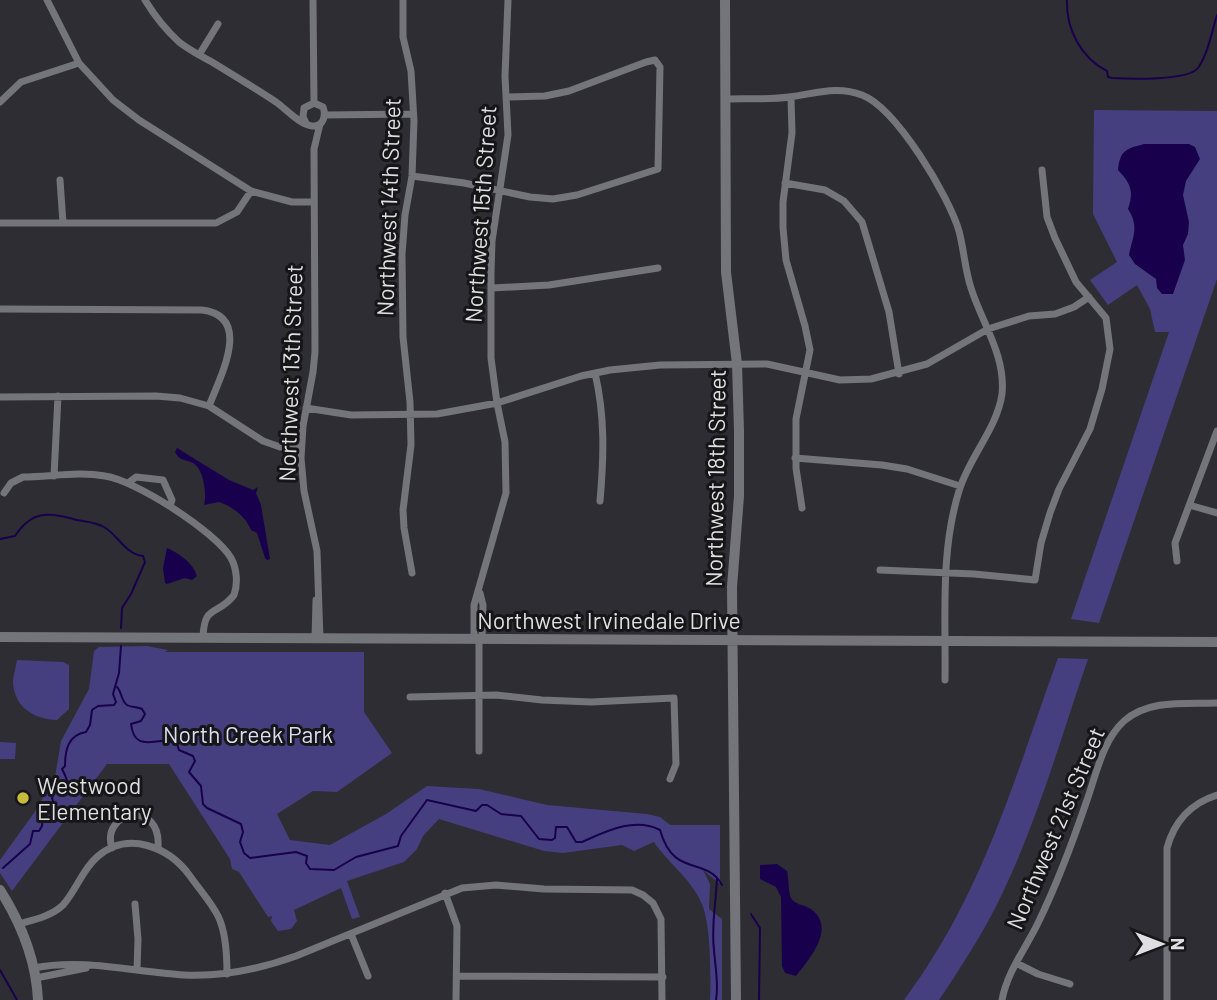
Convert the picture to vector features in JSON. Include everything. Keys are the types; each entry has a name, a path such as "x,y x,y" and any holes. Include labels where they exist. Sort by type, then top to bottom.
{"main road":[{"name":"Northwest 18th Street","path":"725,0 726,272 737,364 739,496 733,547 736,1000"},
{"name":"Northwest Irvinedale Drive","path":"0,637 1217,642"},
{"path":"0,890 19,924 35,973 38,1000"}],"street":[{"path":"47,0 79,63 113,100 139,120 251,191 292,202 313,202"},
{"path":"145,0 152,12 180,42 314,126 320,124 325,115 323,107 314,103"},
{"path":"313,0 314,103"},
{"name":"Northwest 14th Street","path":"403,0 403,37 411,71 413,114 412,176 402,254 403,337 410,415 410,465 403,510 412,573"},
{"name":"Northwest 15th Street","path":"479,751 478,639 474,605 506,493 505,442 491,358 492,241 508,135 505,76 508,0"},
{"path":"199,55 218,24"},
{"path":"412,176 553,199 577,195 657,169 660,67 655,60 569,91 545,96 507,97"},
{"path":"0,102 21,82 79,63"},
{"path":"725,99 791,97 821,90 842,90 864,96 882,109 930,171 947,200 959,231 971,287 999,356 1003,381 996,416 972,458 952,513 946,573 946,680"},
{"path":"791,97 792,133 785,183 783,228 786,260 809,342 798,400 795,458 802,508"},
{"path":"281,106 304,108 314,103"},
{"path":"304,108 303,117 306,123"},
{"path":"325,115 413,114"},
{"name":"Northwest 13th Street","path":"306,123 314,149"},
{"name":"Northwest 13th Street","path":"318,639 314,610 317,596 317,551 304,491 302,448 313,372 314,149 320,124"},
{"path":"880,570 1035,580 1041,543 1050,513 1059,489 1090,429 1110,349 1106,318 1066,264 1055,238 1047,216 1042,170"},
{"path":"60,180 63,223"},
{"path":"785,183 825,190 844,201 862,222 889,312 899,373"},
{"path":"0,223 216,223 237,212 251,191"},
{"path":"492,288 549,285 659,268"},
{"path":"306,408 351,415 453,412 497,403 542,386 595,373 660,365 767,364 822,377 856,381 899,373 927,364 988,329 1029,316 1055,314 1074,307 1089,297"},
{"path":"0,309 202,310 215,313 228,327 230,346 226,366 209,406"},
{"path":"595,373 603,411 604,455 600,500"},
{"path":"54,476 58,396"},
{"path":"0,397 165,396 209,406 263,441 280,447 302,448"},
{"path":"1177,561 1175,543 1217,431"},
{"path":"795,458 907,469 960,486"},
{"path":"4,493 16,479 104,475 128,483 170,506 225,549 235,571 234,595 207,615 204,638"},
{"path":"128,483 136,477 163,480 172,500 170,506"},
{"path":"1189,505 1217,513"},
{"path":"410,697 479,695 567,702 674,698 676,764 670,779"},
{"name":"Northwest 21st Street","path":"1002,1000 1007,980 1066,861 1103,753 1114,732 1136,713 1152,707 1217,704"},
{"path":"1167,1000 1167,848 1173,830 1186,812 1217,795"},
{"path":"112,848 110,837 116,827 122,818 134,814 140,815 152,825 158,835 158,848"},
{"path":"19,924 51,913 62,906 98,855 112,848 131,844 158,848 174,857 182,866 218,916 227,974"},
{"path":"35,973 90,967 184,975 227,974 269,965 446,893 480,885 632,890 653,903 662,924 663,1000"},
{"path":"446,893 457,926 456,1000"},
{"path":"135,904 137,970"},
{"path":"351,933 368,976"},
{"path":"1016,963 1038,974 1070,984"},
{"path":"457,976 663,976"}],"green space":[{"path":"1094,110 1217,111 1217,279 1099,623 1071,619 1169,332 1155,332 1150,309 1137,285 1108,305 1090,280 1117,262 1093,214"},
{"name":"North Creek Park","path":"147,646 168,650 165,652 364,652 364,712 392,753 337,792 313,791 277,814 290,840 330,845 386,814 427,786 479,789 547,805 647,814 660,817 670,825 720,825 720,884 703,870 710,884 709,909 722,919 722,1000 710,1000 709,936 701,902 654,842 634,851 622,845 563,853 544,851 439,819 404,862 347,881 360,917 352,919 341,888 294,910 297,921 291,929 278,931 271,921 272,916 268,917 239,872 232,869 230,859 169,764 107,764 12,891 0,873 0,860 34,813 55,777 61,741 89,689 94,651 99,647"},
{"path":"1058,658 1088,659 1044,791 1019,856 990,918 939,1000 904,1000 955,919 976,877 1011,791"},
{"path":"17,660 63,662 69,665 69,709 57,720 33,714 17,699 13,683"},
{"path":"0,742 16,743 15,759 0,759"}],"shaded area":[{"path":"1144,144 1189,144 1195,147 1200,159 1186,181 1183,195 1189,222 1188,234 1183,245 1185,260 1173,294 1162,294 1157,288 1156,279 1135,264 1129,255 1134,227 1128,209 1131,192 1126,179 1118,170 1120,158 1125,151"},
{"path":"177,448 229,480 253,490 258,487 256,493 261,505 270,559 265,558 257,533 251,530 238,513 219,502 204,505 205,489 200,471 193,463 179,457 175,452"},
{"path":"167,548 185,559 197,576 192,580 185,578 165,583 163,568"},
{"path":"777,864 787,871 791,898 811,909 821,925 818,943 796,976 785,973 782,966 781,897 776,887 760,879 760,865"}],"waterway":[{"path":"1067,0 1069,22 1077,42 1090,58 1107,71 1108,77 1112,78 1158,78 1192,72 1198,68 1204,56 1217,15"},
{"path":"0,539 15,536 28,521 42,515 58,515 91,522 109,530 131,552 143,556 145,562 122,608 121,628"},
{"path":"3,868 30,844 33,831 39,831 42,826 43,814 55,807 52,798 54,793 64,789 67,784 62,769 71,740 86,732 92,710 98,706 114,705 116,702 113,694 119,673 121,646"},
{"path":"117,687 128,706 142,709 145,714 141,721 131,724 133,734 138,740 171,741 177,744 179,750 193,756 195,761 189,772 201,786 203,804 241,824 243,832 240,842 244,853 250,858 296,852 307,856 306,863 310,869 334,870 356,857 398,846 401,836 427,800 476,811 482,805 487,805 501,814 521,816 539,839 555,838 556,827 567,827 576,842 582,842 621,827 650,826 660,830 673,855 707,871 722,885"},
{"path":"716,1000 713,932 717,878"},
{"path":"751,914 760,928 759,1000"},
{"path":"0,970 17,1000"}],"place":[{"name":"Westwood Elementary","path":"23,798"}]}
